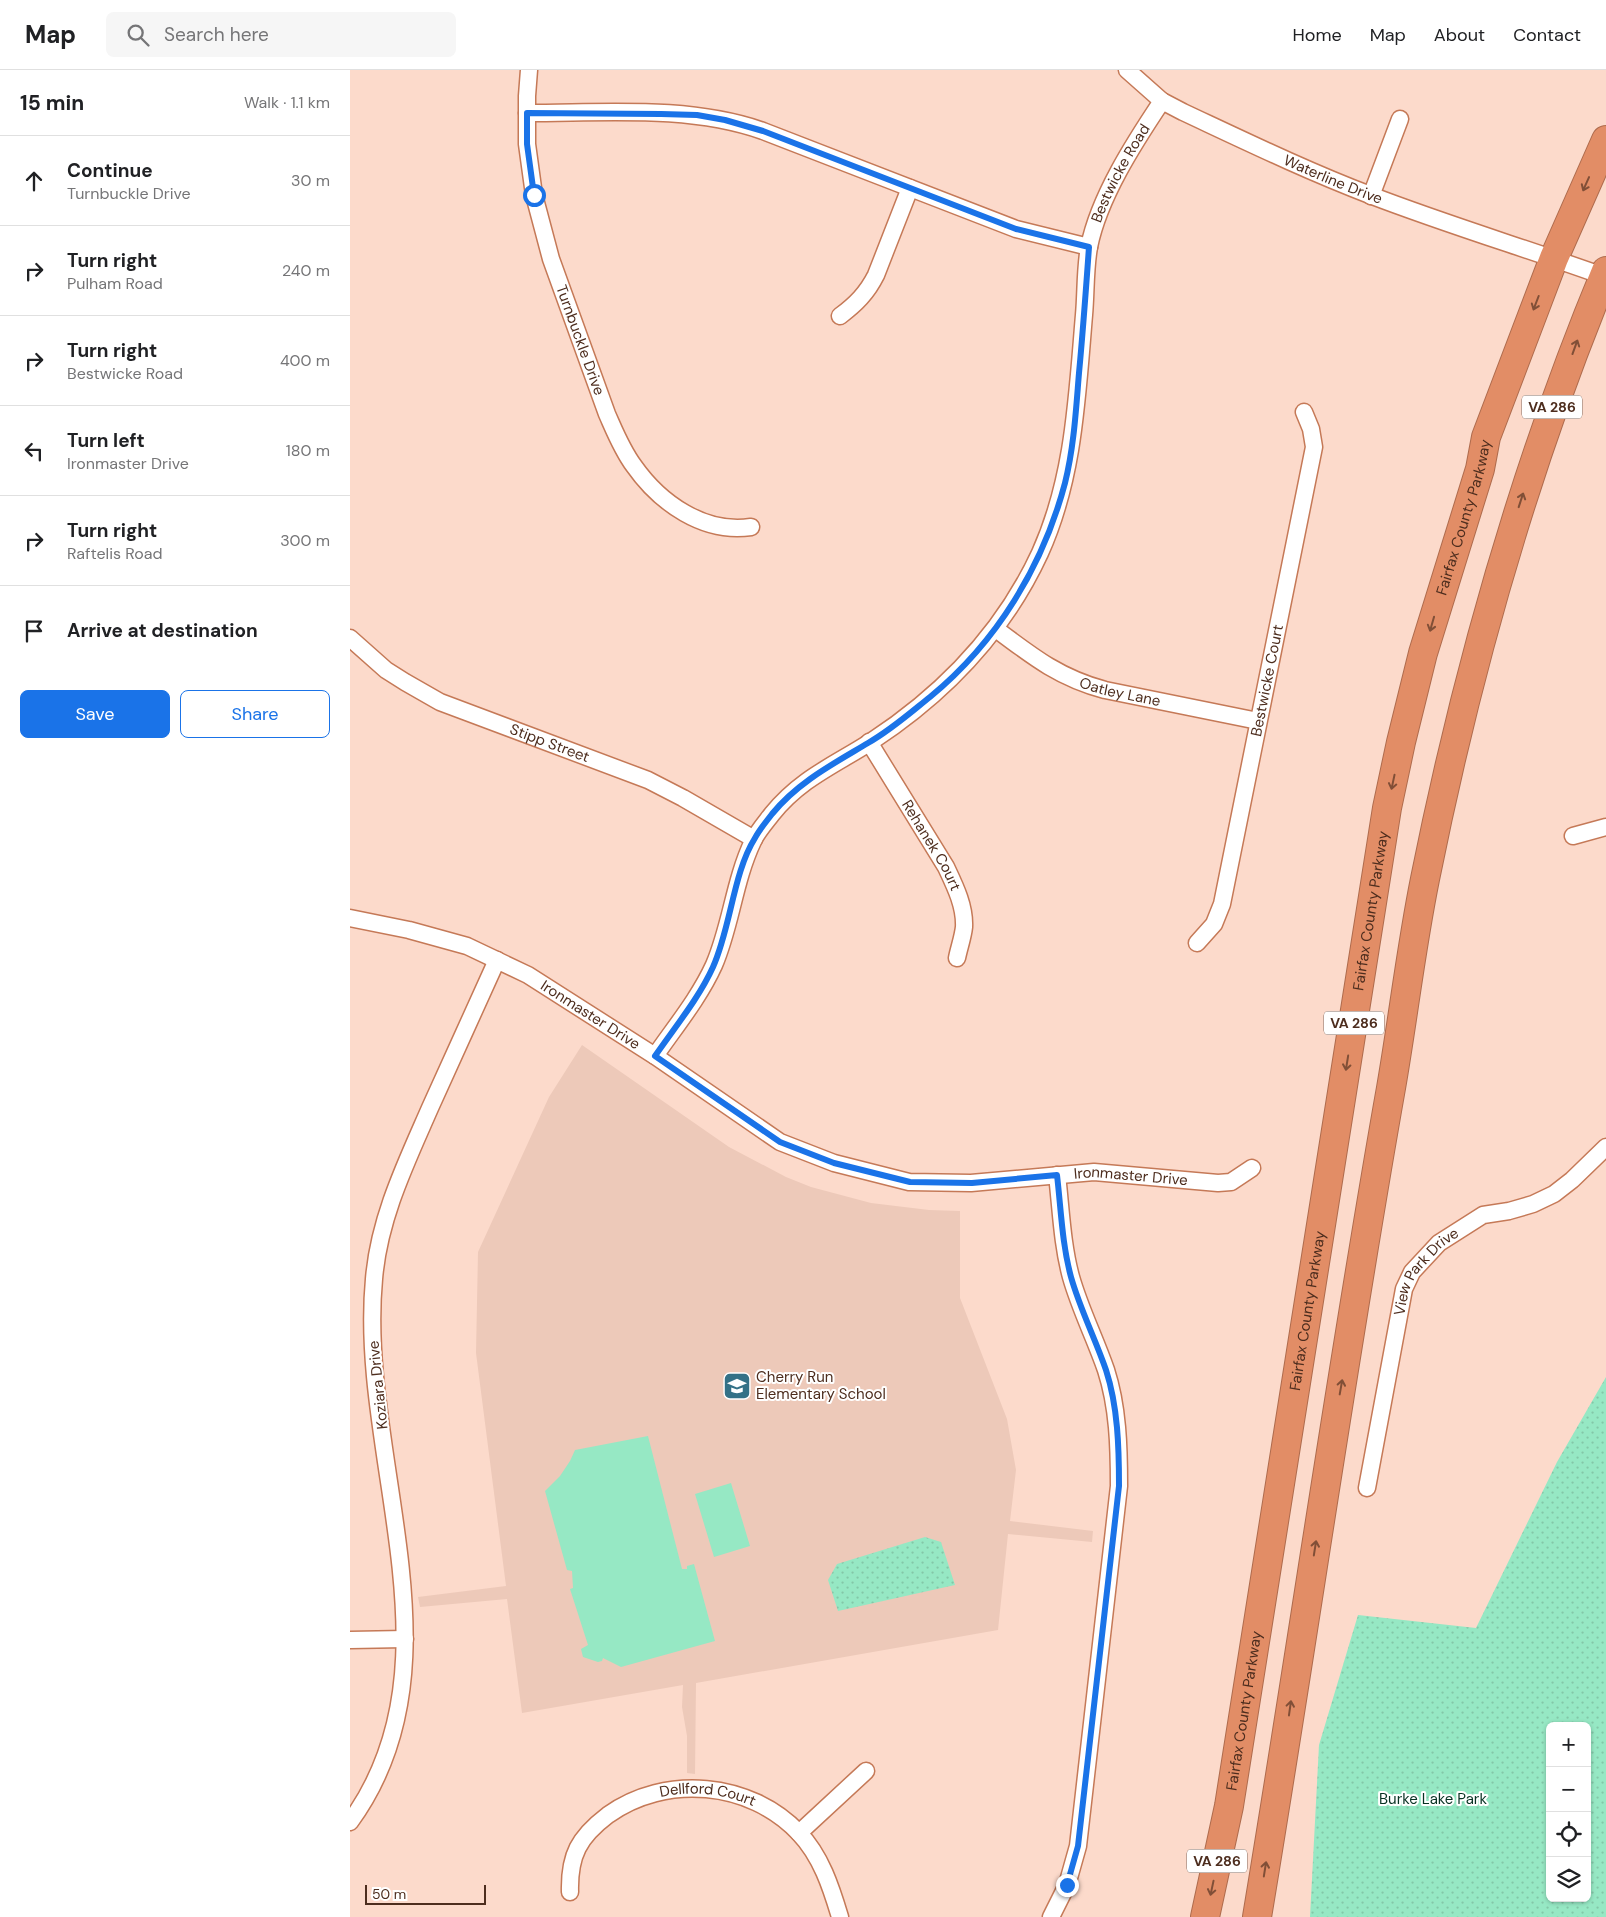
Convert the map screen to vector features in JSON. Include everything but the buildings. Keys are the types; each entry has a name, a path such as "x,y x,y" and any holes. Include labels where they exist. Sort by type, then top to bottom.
{"highway":[{"name":"Fairfax County Parkway","path":"1205,1917 1229,1806 1387,808 1401,742 1434,616 1480,469 1486,437 1554,258 1606,140"},
{"name":"VA 286","path":"1257,1917 1376,1170 1402,1026 1423,886 1446,777 1474,663 1506,547 1553,405 1578,338 1605,275"}],"street":[{"name":"Turnbuckle Drive","path":"529,70 527,144 531,178 542,229 607,414 620,443 633,465 646,481 662,497 683,512 703,523 727,529 736,530 751,527"},
{"name":"Waterline Drive","path":"1127,70 1162,101 1327,178 1371,196 1605,275"},
{"name":"Bestwicke Road","path":"655,1056 699,991 713,966 723,940 743,864 754,839 773,813 804,782 899,723 937,691 996,629 1017,596 1039,554 1054,517 1065,481 1076,420 1089,247 1100,214 1116,178 1131,149 1162,101"},
{"path":"527,113 697,115 725,120 763,131 1016,229 1089,247"},
{"path":"1371,196 1400,119"},
{"path":"840,316 857,304 870,289 910,188"},
{"name":"Bestwicke Court","path":"1197,943 1214,924 1222,904 1314,447 1311,429 1304,412"},
{"name":"Oatley Lane","path":"996,629 1054,670 1084,684 1105,690 1258,721"},
{"name":"Stipp Street","path":"350,638 386,670 440,702 648,780 754,839"},
{"name":"Rehanek Court","path":"869,742 946,867 955,886 962,906 964,927 956,958"},
{"path":"1573,836 1606,827"},
{"name":"Ironmaster Drive","path":"350,918 409,930 467,946 497,960 550,987 780,1142 834,1163 910,1182 972,1183 1094,1172 1218,1183 1231,1182 1252,1168"},
{"name":"Koziara Drive","path":"350,1822 371,1789 391,1738 403,1685 405,1639 402,1584 373,1357 371,1315 379,1246 387,1212 401,1174 497,960"},
{"name":"View Park Drive","path":"1367,1488 1404,1289 1412,1272 1439,1243 1483,1215 1509,1211 1533,1204 1554,1194 1572,1180 1606,1147"},
{"path":"1051,1917 1067,1885 1078,1846 1119,1486 1119,1458 1113,1398 1106,1370 1071,1276 1064,1242 1057,1175"},
{"path":"350,1640 405,1639"},
{"path":"799,1833 866,1771"},
{"name":"Dellford Court","path":"570,1892 570,1872 573,1857 586,1835 597,1823 634,1800 655,1793 692,1788 731,1793 766,1807 799,1833 815,1854 827,1876 840,1917"}],"shaded area":[{"name":"Cherry Run Elementary School","path":"582,1045 729,1147 786,1177 811,1187 871,1203 929,1210 960,1211 960,1298 1007,1419 1016,1470 1010,1521 1093,1531 1092,1542 1008,1534 998,1630 696,1683 695,1774 687,1773 687,1736 682,1707 683,1685 522,1713 507,1599 420,1607 418,1597 506,1586 476,1353 478,1252 549,1097"}],"green space":[{"name":"Burke Lake Park","path":"1606,1377 1606,1917 1310,1917 1319,1745 1358,1615 1476,1628 1557,1462"},
{"path":"648,1436 682,1569 687,1569 687,1566 694,1564 715,1641 621,1667 603,1658 602,1661 598,1662 583,1657 581,1649 588,1645 570,1589 573,1588 572,1571 567,1570 545,1491 560,1476 575,1450"},
{"path":"731,1483 750,1546 714,1557 695,1494"},
{"path":"925,1537 941,1542 955,1585 838,1611 828,1580 837,1564"}],"place":[{"name":"Cherry Run Elementary School","path":"737,1386"}],"route":[{"path":"534,195 527,144 527,113 697,115 725,120 763,131 1016,229 1089,247 1076,420 1065,481 1054,517 1039,554 1017,596 996,629 981,648 937,691 899,723 804,782 773,813 754,839 743,864 723,940 713,966 699,991 655,1056 780,1142 834,1163 910,1182 972,1183 1057,1175 1064,1242 1071,1276 1106,1370 1113,1398 1118,1432 1119,1458 1119,1486 1078,1846 1067,1885"}]}
